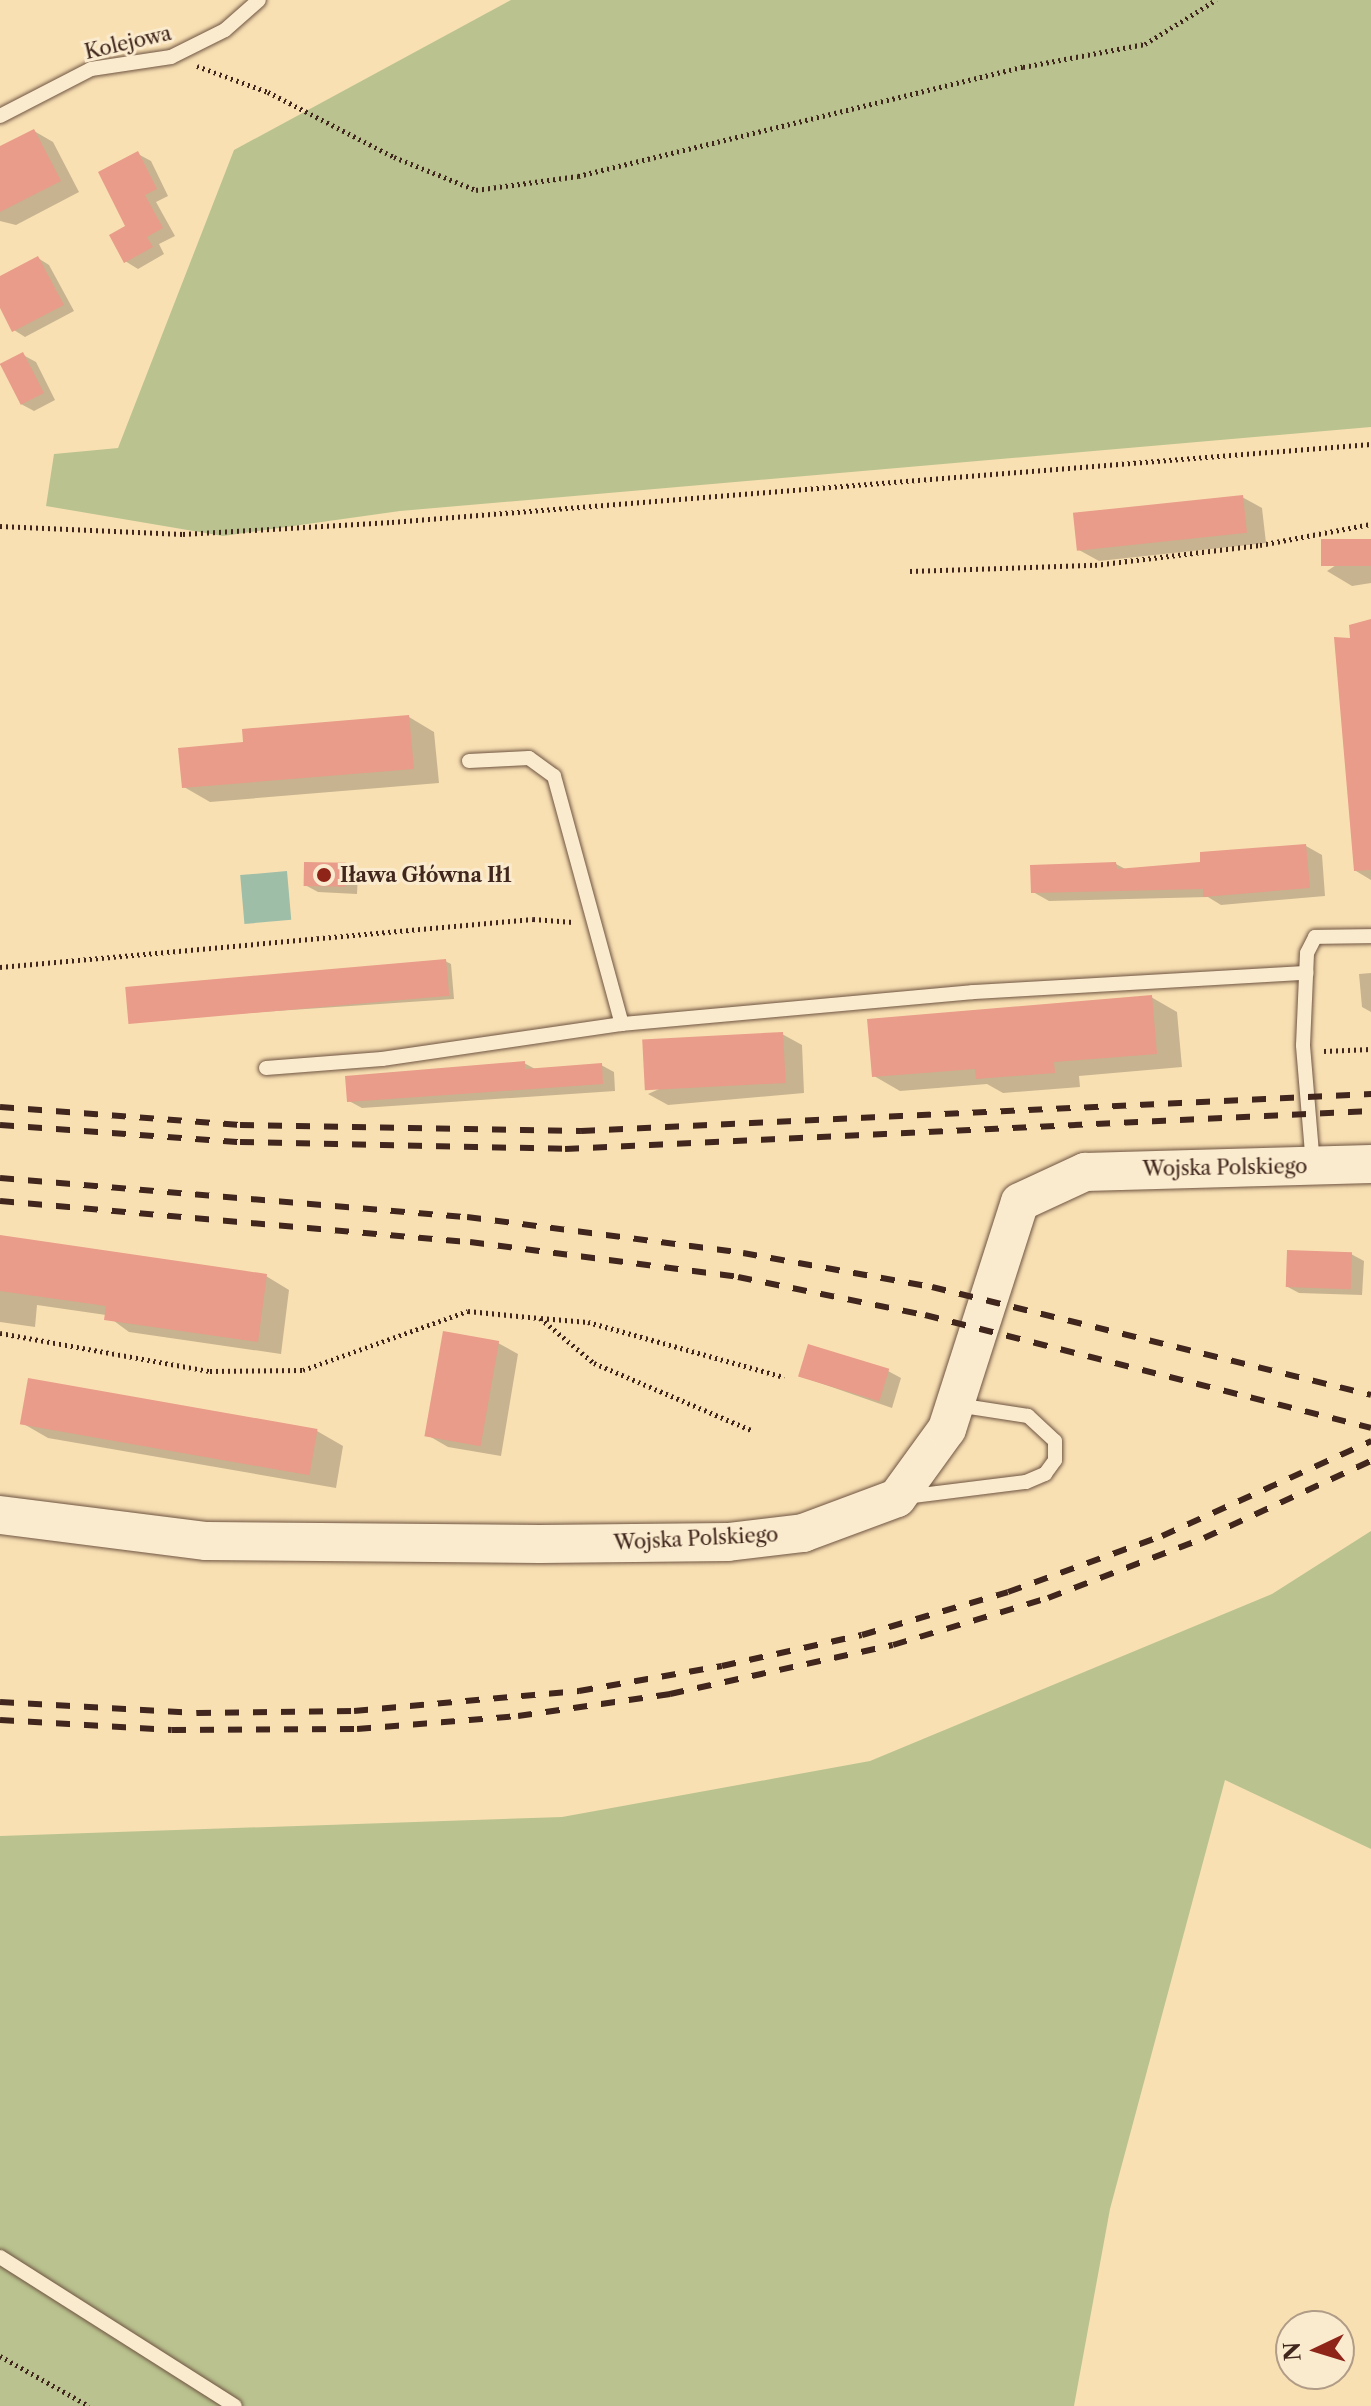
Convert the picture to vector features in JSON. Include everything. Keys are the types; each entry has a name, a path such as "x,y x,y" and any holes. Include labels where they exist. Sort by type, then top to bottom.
{"street":[{"name":"Wojska Polskiego","path":"0,1515 206,1541 728,1542 803,1533 897,1498 947,1429 1020,1202 1085,1172 1371,1164"}],"lane":[{"name":"Kolejowa","path":"0,116 91,69 171,57 225,30 259,0"},
{"path":"469,761 529,758 554,776 622,1024"},
{"path":"1313,1166 1304,1051 1306,973 1315,937 1371,936"},
{"path":"266,1068 382,1059 622,1024 973,992 1306,973"},
{"path":"897,1498 1026,1482 1045,1474 1055,1460 1055,1441 1028,1416 954,1405"},
{"path":"0,2257 235,2406"}],"path":[{"path":"171,57 268,92 394,157 476,190 578,176 1023,67 1145,44 1208,2 1216,0"},
{"path":"0,526 183,534 392,522 1371,444"},
{"path":"910,571 1095,565 1260,545 1371,524"},
{"path":"0,967 533,919 595,923"},
{"path":"1304,1051 1371,1049"},
{"path":"0,1333 210,1371 303,1370 468,1311 588,1322 784,1377"},
{"path":"540,1318 594,1363 751,1430"},
{"path":"0,2356 89,2406"}],"shaded area":[{"path":"511,0 1371,0 1371,427 400,511 223,536 46,506 54,454 118,448 234,150"},
{"path":"287,871 291,920 244,924 240,875"},
{"path":"1371,1531 1371,1849 1225,1780 1110,2209 1074,2406 0,2406 0,1836 562,1817 870,1761 1272,1594"}],"building":[{"path":"34,129 61,181 0,212 0,146"},
{"path":"138,151 157,189 145,195 163,228 147,237 153,247 124,263 109,235 125,226 98,172"},
{"path":"38,256 64,305 12,332 0,308 0,276"},
{"path":"23,352 44,393 21,405 0,364"},
{"path":"1243,495 1247,533 1077,551 1073,513"},
{"path":"1321,539 1371,539 1371,566 1321,566"},
{"path":"1371,619 1371,870 1354,871 1334,637 1350,638 1349,625"},
{"path":"409,715 414,769 182,788 178,748 243,742 242,729"},
{"path":"1306,844 1310,888 1203,897 1203,889 1031,893 1030,865 1116,862 1117,869 1200,862 1200,852"},
{"name":"Iława Główna Ił1","path":"304,862 346,863 346,887 304,886"},
{"path":"446,959 449,996 128,1024 125,987"},
{"path":"1152,995 1157,1054 1054,1062 1055,1073 976,1079 975,1069 872,1077 867,1019"},
{"path":"783,1032 786,1083 645,1090 642,1039"},
{"path":"525,1061 525,1069 602,1063 603,1084 347,1102 345,1076"},
{"path":"0,1235 267,1274 258,1342 104,1320 106,1306 0,1291"},
{"path":"1287,1250 1352,1252 1351,1289 1286,1287"},
{"path":"443,1331 499,1341 481,1446 424,1436"},
{"path":"808,1344 889,1369 879,1401 798,1377"},
{"path":"28,1378 318,1429 309,1475 20,1424"}],"railway":[{"path":"0,1107 240,1125 581,1131 1371,1094"},
{"path":"0,1125 240,1142 565,1149 1371,1111"},
{"path":"0,1178 467,1217 743,1253 932,1287 1371,1395"},
{"path":"0,1201 470,1242 738,1277 925,1315 1371,1428"},
{"path":"0,1702 197,1713 354,1711 579,1691 722,1666 862,1635 1008,1592 1162,1536 1371,1441"},
{"path":"0,1720 172,1730 357,1729 518,1716 670,1694 893,1645 1048,1598 1204,1538 1371,1461"}],"place":[{"name":"Iława Główna Ił1","path":"324,875"}]}
